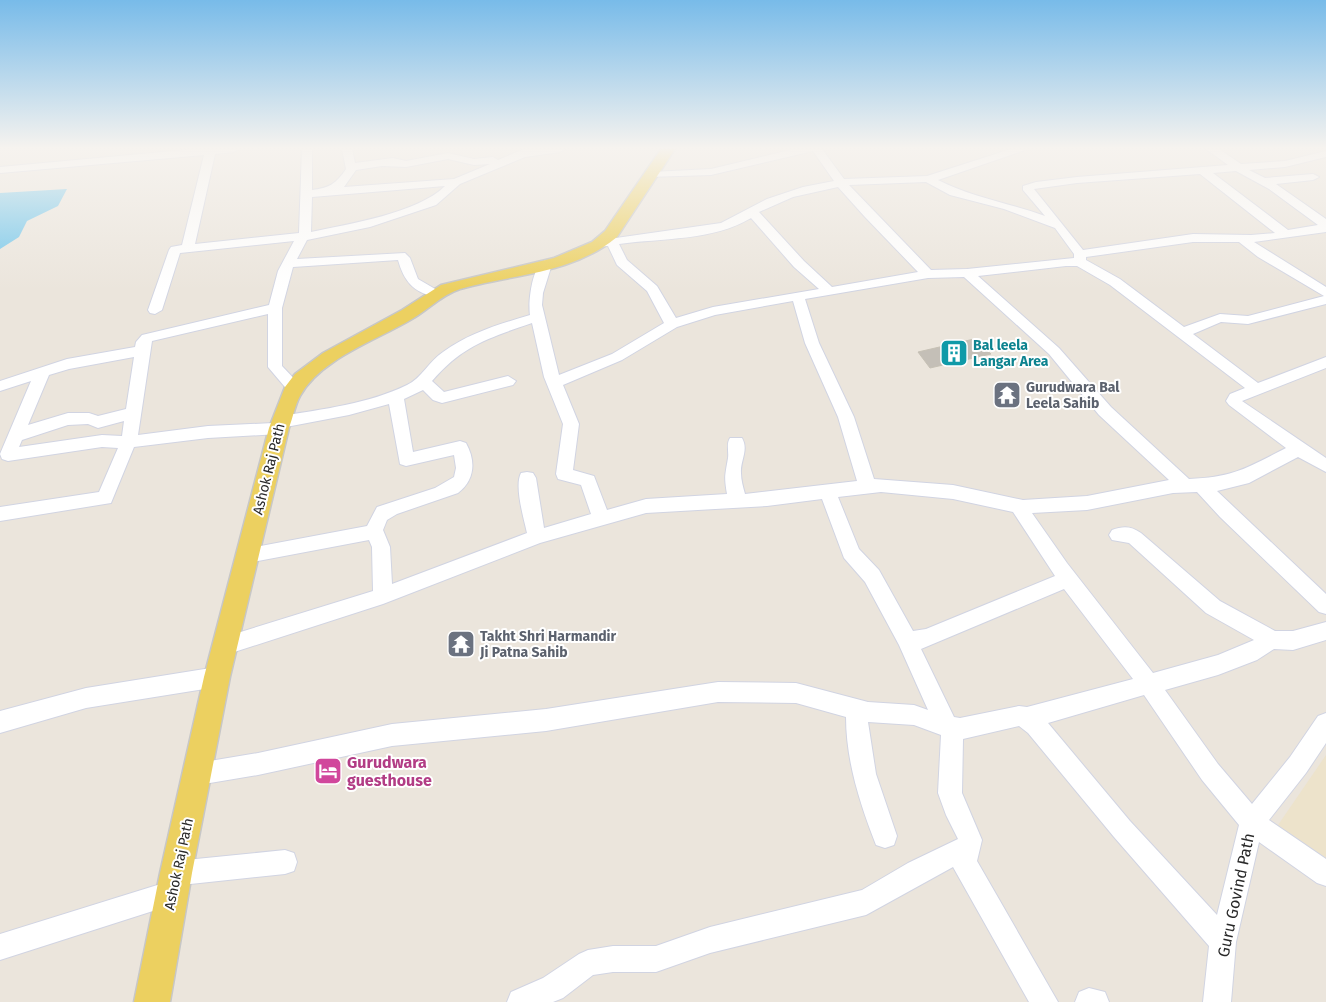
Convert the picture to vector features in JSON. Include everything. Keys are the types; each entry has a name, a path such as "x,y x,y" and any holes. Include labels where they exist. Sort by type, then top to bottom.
{"main road":[{"name":"Ashok Raj Path","path":"152,1002 174,883 217,676 280,425 294,389 309,372 332,355 411,312 436,293 452,286 580,254 605,243 637,196"}],"street":[{"path":"188,247 200,196"},
{"path":"294,389 275,367 276,308 284,271 304,236 306,196"},
{"path":"155,310 166,280 172,252 188,247 304,236 366,224 423,207 442,196"},
{"path":"605,243 720,227 740,220 761,205 787,196"},
{"path":"850,196 928,274"},
{"path":"961,196 1008,208 1059,225"},
{"path":"1032,196 1059,225 1080,258 1115,282 1255,390"},
{"path":"1235,196 1286,235"},
{"path":"1282,196 1326,227"},
{"path":"752,212 799,264 830,292"},
{"path":"554,383 617,357 672,324 729,307 830,292 928,274 967,273 1080,258 1193,238 1242,239 1286,235 1302,230 1326,227"},
{"path":"1242,239 1262,254 1326,293"},
{"path":"605,243 622,262 648,284 672,324"},
{"path":"288,263 401,256 404,258 411,281 423,289 436,293"},
{"path":"546,264 536,293 537,317 554,383 571,424 564,474 588,481 602,519"},
{"path":"967,273 1054,351 1105,410 1226,512 1326,606"},
{"path":"798,297 812,343 846,417 867,486"},
{"path":"1182,334 1220,318 1248,320 1326,300"},
{"path":"0,514 53,504 105,498 118,462 129,442 144,342 154,335 276,308"},
{"path":"43,372 8,455 102,441 129,442 280,425 396,396 424,382 446,355 458,348 488,334 537,317"},
{"path":"0,386 92,358 142,351"},
{"path":"1326,362 1240,395 1234,401 1299,449 1326,466"},
{"path":"424,382 434,393 442,398 508,382"},
{"path":"373,533 379,516 383,512 444,492 460,483 464,475 460,448 406,460 396,396"},
{"path":"16,436 70,417 92,418 98,422 133,413"},
{"path":"736,442 736,458 732,472 737,500"},
{"path":"225,646 383,596 537,537 646,506 767,499 867,486 932,488 1023,507 1087,502 1193,485 1219,484 1243,478 1299,449"},
{"path":"527,478 530,507 537,537"},
{"path":"827,490 851,552 872,576 907,640 949,727 950,793 954,807 968,833 968,847 964,857 968,871 1014,946 1044,1002"},
{"path":"1023,507 1025,519 1149,685 1210,772 1252,822 1326,874"},
{"path":"247,556 373,533 379,537 381,547 383,596"},
{"path":"1118,535 1129,534 1135,538 1213,607 1272,640 1294,640 1326,630"},
{"path":"907,640 920,640 931,636 1068,579"},
{"path":"1027,718 1149,685 1250,653 1272,640"},
{"path":"0,722 86,698 217,676"},
{"path":"198,774 258,764 392,735 546,720 699,694 796,693 868,712 914,715 949,727 971,728 1019,716 1027,718 1036,724 1122,829 1223,942"},
{"path":"857,709 856,736 860,759 885,836"},
{"name":"Guru Govind Path","path":"1217,1002 1223,942 1252,822 1298,765 1326,724"},
{"path":"521,1002 553,988 588,963 613,959 656,959 710,940 866,902 917,872 968,847"},
{"path":"0,947 174,883 285,862"},
{"path":"1089,1002 1095,1002"}],"shaded area":[{"path":"1326,755 1326,867 1276,828"}],"water":[{"path":"0,196 63,196 58,206 27,221 19,237 0,249"}],"building":[{"name":"Bal leela Langar Area","path":"974,339 991,354 930,368 918,352"}],"place":[{"name":"Bal leela Langar Area","path":"954,353"},
{"name":"Gurudwara Bal Leela Sahib","path":"1007,395"},
{"name":"Takht Shri Harmandir Ji Patna Sahib","path":"461,644"},
{"name":"Gurudwara guesthouse","path":"328,771"}]}
